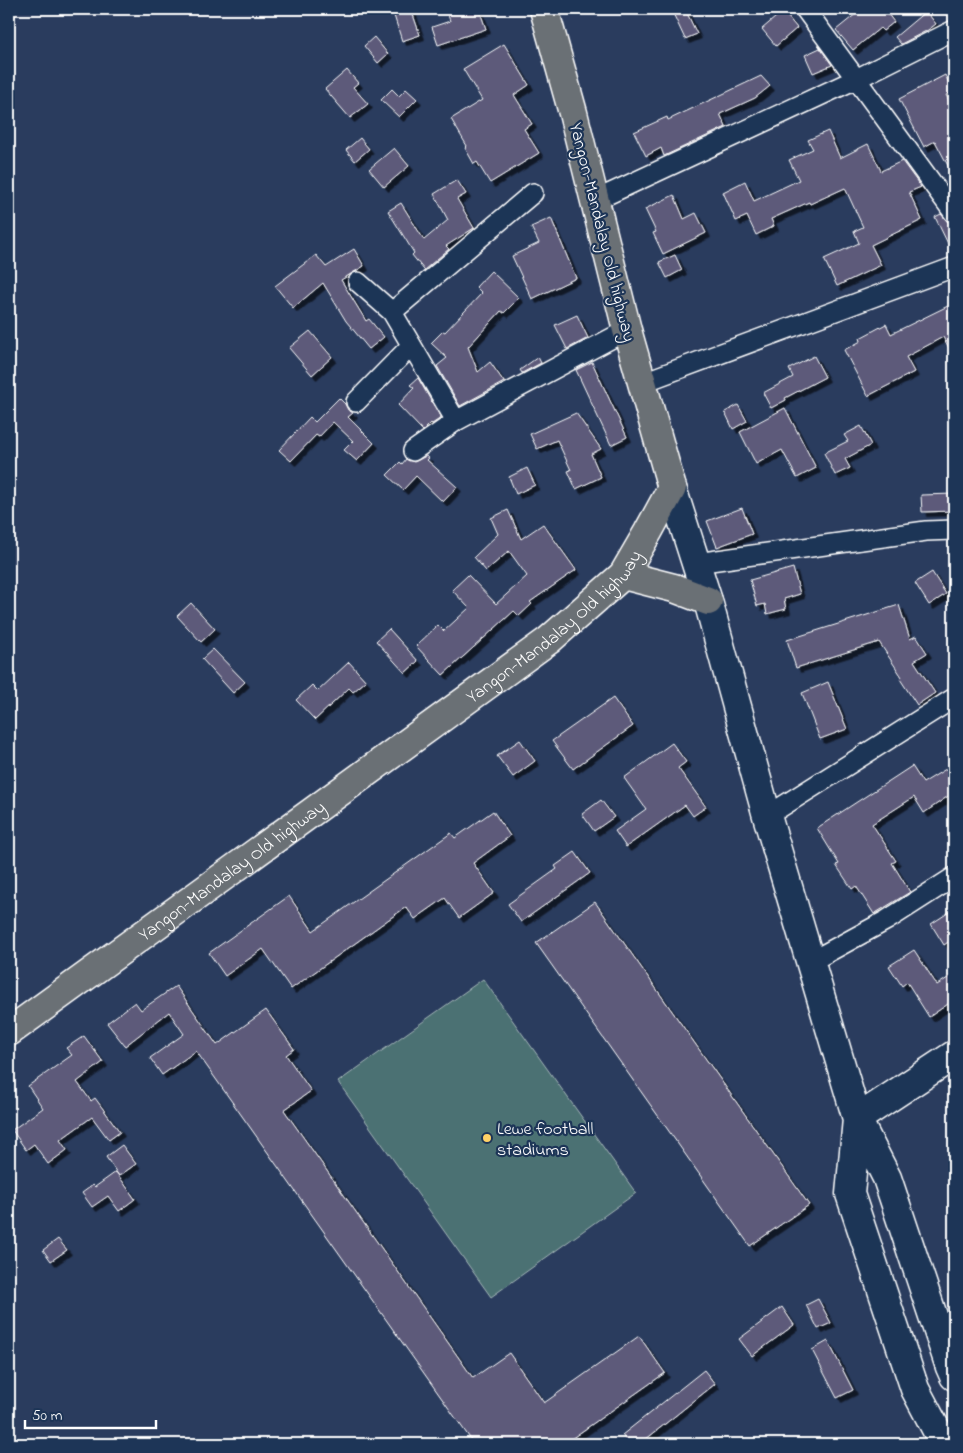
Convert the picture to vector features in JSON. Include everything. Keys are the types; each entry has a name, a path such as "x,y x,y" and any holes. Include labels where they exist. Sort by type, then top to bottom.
{"main road":[{"name":"Yangon-Mandalay Old highway","path":"9,1032 549,640 623,575 672,488 627,330 596,200 544,9"},
{"path":"623,575 674,588 708,601"}],"street":[{"path":"805,9 954,213"},
{"path":"596,200 856,79 954,30"},
{"path":"392,312 533,193"},
{"path":"641,382 954,267"},
{"path":"358,282 392,312 456,421"},
{"path":"413,451 456,421 627,330"},
{"path":"356,402 411,346"},
{"path":"672,488 708,601 767,816 857,1119 887,1178 954,1376"},
{"path":"696,563 926,531 954,530"},
{"path":"767,816 954,698"},
{"path":"810,962 887,920 954,876"},
{"path":"857,1119 954,1055"},
{"path":"857,1119 850,1194 915,1389 944,1444"}],"green space":[{"name":"Lewe football stadiums","path":"483,979 636,1193 491,1297 338,1082"}],"building":[{"path":"392,9 411,9 420,35 402,41"},
{"path":"446,9 479,9 486,29 438,45 432,27 450,21"},
{"path":"671,9 685,9 697,34 685,39"},
{"path":"862,9 884,9 894,22 883,31 880,28 853,50 836,30"},
{"path":"783,11 797,28 776,46 762,29"},
{"path":"926,11 936,24 901,44 895,37"},
{"path":"374,37 388,54 378,63 364,46"},
{"path":"504,44 529,85 514,95 532,124 524,129 539,153 490,183 477,162 474,164 465,148 467,146 451,119 482,100 463,69"},
{"path":"820,48 832,65 813,73 805,55"},
{"path":"347,70 358,83 353,87 368,104 350,118 325,89"},
{"path":"945,75 953,91 946,95 954,110 954,177 935,141 924,147 899,99"},
{"path":"761,76 770,86 755,98 720,114 726,127 664,156 661,148 646,156 634,132 667,117 668,120"},
{"path":"392,89 399,96 406,89 417,99 399,117 381,100"},
{"path":"828,131 840,158 868,144 881,171 902,161 921,187 909,192 922,220 871,245 881,265 837,286 824,259 859,243 854,231 863,227 845,188 771,219 774,226 756,235 747,216 736,221 723,192 745,181 754,201 799,180 789,160 813,149 808,140"},
{"path":"360,138 369,149 355,161 346,150"},
{"path":"394,148 409,166 384,187 369,169"},
{"path":"457,180 466,194 457,199 474,228 446,246 449,249 424,270 412,255 414,253 388,211 401,203 424,240 448,220 434,194"},
{"path":"674,195 684,219 696,213 706,233 663,254 653,233 656,232 645,209"},
{"path":"941,214 949,223 954,224 954,256 935,217"},
{"path":"551,218 576,278 532,299 512,256 539,243 531,227"},
{"path":"354,249 364,266 341,280 366,321 369,319 384,337 369,349 346,321 323,283 293,308 275,286 316,255 326,267"},
{"path":"675,255 682,270 667,278 659,262"},
{"path":"491,271 519,298 504,313 501,311 468,347 478,372 490,362 504,382 460,406 437,366 447,358 431,343 443,331 445,332 482,293 476,287"},
{"path":"954,303 954,357 943,337 906,357 914,372 868,396 844,350 861,341 860,338 886,324 891,334"},
{"path":"577,315 588,338 567,349 555,325"},
{"path":"310,331 332,357 312,375 289,348"},
{"path":"814,356 825,377 785,398 786,400 771,408 763,393 793,377 789,369"},
{"path":"538,357 541,363 522,373 520,370"},
{"path":"592,362 627,437 611,445 576,370"},
{"path":"418,378 441,418 431,423 423,431 398,405 414,388 410,385"},
{"path":"339,398 348,410 353,413 348,417 374,443 357,461 344,450 353,441 333,422 319,437 316,435 291,461 279,450 310,417 315,422"},
{"path":"738,405 747,421 733,429 725,412"},
{"path":"785,408 816,468 797,478 782,450 756,464 740,432"},
{"path":"576,413 601,449 591,454 601,477 576,489 568,471 571,470 557,440 537,449 530,434"},
{"path":"861,426 871,445 845,459 850,468 835,475 824,453 848,441 844,435"},
{"path":"426,456 429,458 427,460 457,487 443,502 416,476 403,490 387,475 400,462 402,464 406,459 414,462"},
{"path":"527,468 535,485 516,494 509,477"},
{"path":"954,494 954,511 922,512 921,495"},
{"path":"742,508 752,534 717,547 707,521"},
{"path":"508,510 521,539 543,524 576,570 530,602 532,604 519,616 514,611 443,675 416,646 438,625 444,631 469,608 452,590 468,575 496,604 527,576 509,551 486,571 474,557 498,534 491,518"},
{"path":"793,568 800,594 784,599 786,609 767,614 765,604 757,606 750,580"},
{"path":"932,572 946,594 929,605 915,583"},
{"path":"191,603 215,629 201,642 177,616"},
{"path":"899,605 910,639 916,636 927,653 914,661 935,693 917,705 900,679 902,677 879,642 796,668 787,640"},
{"path":"389,629 418,661 405,673 376,641"},
{"path":"213,649 245,682 233,693 202,659"},
{"path":"349,662 366,681 353,692 349,688 315,720 296,700 312,685 318,691"},
{"path":"828,682 847,729 820,739 802,693"},
{"path":"613,698 633,726 573,769 552,741"},
{"path":"520,740 535,761 513,777 497,756"},
{"path":"672,743 686,762 678,768 706,807 693,816 685,805 626,847 615,831 646,809 624,778"},
{"path":"954,764 954,792 924,813 914,797 872,824 896,861 892,863 910,892 874,914 856,886 852,889 836,865 839,864 817,828 912,766 923,783"},
{"path":"601,800 614,817 594,831 582,814"},
{"path":"493,811 510,836 473,863 494,893 459,918 445,898 415,919 406,907 291,989 263,949 225,976 209,953 289,896 313,931 451,833 455,838"},
{"path":"575,852 590,873 521,922 508,904 557,869 555,866"},
{"path":"595,902 809,1205 750,1246 536,943"},
{"path":"954,909 954,938 944,945 931,924"},
{"path":"914,950 937,985 954,974 954,1000 929,1017 907,982 902,986 889,966"},
{"path":"176,986 217,1045 266,1010 294,1049 286,1055 311,1091 284,1110 473,1378 509,1353 544,1403 639,1336 665,1373 564,1444 474,1444 196,1051 162,1075 150,1058 184,1034 169,1012 125,1046 107,1023 135,1002 141,1010"},
{"path":"84,1036 103,1062 77,1082 91,1101 95,1098 120,1132 109,1140 92,1117 60,1140 67,1150 48,1164 34,1144 26,1150 12,1130 43,1108 28,1086 72,1055 66,1048"},
{"path":"122,1145 136,1164 119,1176 106,1157"},
{"path":"116,1172 135,1199 119,1211 108,1196 92,1207 82,1193 93,1185 95,1187"},
{"path":"58,1239 67,1250 51,1261 43,1250"},
{"path":"818,1299 831,1323 818,1329 806,1305"},
{"path":"782,1307 794,1325 752,1356 739,1339"},
{"path":"828,1341 853,1390 837,1398 812,1350"},
{"path":"704,1370 715,1384 640,1444 629,1444 622,1435"}],"place":[{"name":"Lewe football stadiums","path":"487,1138"}]}
